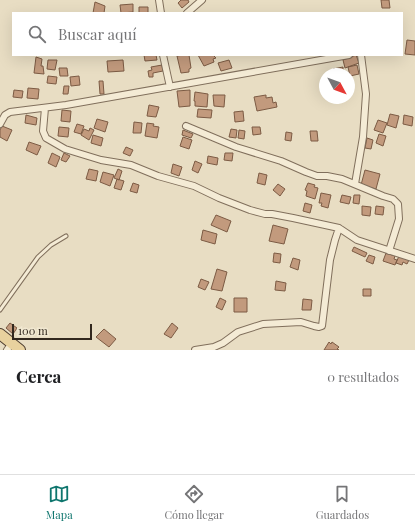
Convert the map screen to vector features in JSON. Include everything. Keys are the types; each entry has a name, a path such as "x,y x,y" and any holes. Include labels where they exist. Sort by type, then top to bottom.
{"main road":[{"path":"0,334 13,348"}],"street":[{"path":"159,0 161,12"},
{"path":"188,12 202,0"},
{"path":"163,56 170,86"},
{"path":"0,124 5,115 10,112 45,108 343,56"},
{"path":"355,184 363,137 366,94 361,56"},
{"path":"45,108 43,131 46,138 65,149 101,160 131,165 158,176 194,186 250,210 339,228 357,240 415,259"},
{"path":"186,126 236,147 281,161 317,176 342,179 393,199 398,204 399,219 390,251"},
{"path":"195,350 223,344 238,332 263,324 301,322 319,327 322,326 330,260 334,240 339,228"}],"lane":[{"path":"0,310 38,256 51,245 66,236"}],"building":[{"path":"181,0 188,0 189,2 182,8 178,3"},
{"path":"381,0 389,0 390,8 382,8"},
{"path":"95,2 105,6 104,12 93,12"},
{"path":"133,4 133,12 121,12 120,5"},
{"path":"139,7 148,7 148,12 139,12"},
{"path":"407,40 415,41 415,55 405,54"},
{"path":"144,56 156,56 157,60 145,61"},
{"path":"177,56 189,56 191,68 189,69 189,72 181,73"},
{"path":"199,56 214,56 216,58 213,59 214,62 204,66"},
{"path":"356,56 359,63 345,68 343,60"},
{"path":"36,57 42,59 41,66 43,66 44,74 34,73"},
{"path":"48,60 57,60 55,70 47,69"},
{"path":"123,60 124,71 108,72 107,61"},
{"path":"229,60 232,68 221,71 218,63"},
{"path":"162,65 163,71 153,73 153,77 149,77 148,71 152,70 151,67"},
{"path":"357,65 359,74 355,75 355,68 348,67"},
{"path":"59,68 67,68 68,76 60,76"},
{"path":"48,76 57,77 56,84 47,83"},
{"path":"79,76 80,85 71,86 70,77"},
{"path":"99,81 103,81 104,94 100,94"},
{"path":"64,86 69,86 68,94 63,94"},
{"path":"28,88 39,89 38,99 27,98"},
{"path":"14,90 23,91 22,98 13,97"},
{"path":"190,90 190,106 179,107 177,91"},
{"path":"195,92 208,94 207,107 195,106"},
{"path":"213,95 225,95 224,107 214,106"},
{"path":"266,95 266,98 272,97 273,103 276,102 277,107 257,111 254,97"},
{"path":"149,105 159,107 156,117 147,116"},
{"path":"198,109 212,110 211,118 197,117"},
{"path":"62,110 71,111 70,122 61,121"},
{"path":"243,111 244,121 235,122 234,112"},
{"path":"390,114 399,116 396,128 387,125"},
{"path":"26,115 37,118 36,125 25,123"},
{"path":"404,115 413,117 412,126 403,124"},
{"path":"97,119 108,122 105,132 94,128"},
{"path":"378,120 387,123 383,133 374,130"},
{"path":"134,122 142,123 141,133 133,133"},
{"path":"147,123 154,124 153,126 159,127 157,138 145,136"},
{"path":"77,124 84,126 81,134 74,132"},
{"path":"2,126 12,130 7,141 0,137 0,130"},
{"path":"59,127 69,128 68,137 58,136"},
{"path":"252,127 260,127 261,134 253,135"},
{"path":"90,128 94,130 89,140 81,135 84,129 89,131"},
{"path":"231,129 237,130 236,138 229,137"},
{"path":"183,130 193,134 191,138 182,135"},
{"path":"239,130 245,131 244,139 238,138"},
{"path":"310,131 317,131 318,141 311,141"},
{"path":"286,132 292,133 291,141 285,140"},
{"path":"379,134 386,136 383,146 376,143"},
{"path":"93,135 103,138 101,146 91,143"},
{"path":"183,137 192,140 189,149 180,146"},
{"path":"367,138 373,140 371,149 365,148"},
{"path":"29,142 41,146 37,155 26,150"},
{"path":"126,147 133,150 130,156 123,153"},
{"path":"52,153 60,157 56,167 48,163"},
{"path":"64,153 70,156 66,162 61,160"},
{"path":"225,153 233,153 232,161 224,160"},
{"path":"208,156 218,158 217,165 207,163"},
{"path":"195,161 202,164 198,173 192,170"},
{"path":"173,164 182,167 179,176 171,173"},
{"path":"89,169 98,171 96,181 86,179"},
{"path":"118,169 122,171 119,180 114,178"},
{"path":"365,170 380,174 376,189 361,185"},
{"path":"103,172 114,175 110,186 100,182"},
{"path":"259,173 267,175 265,185 257,183"},
{"path":"117,179 124,181 121,190 114,188"},
{"path":"133,183 139,185 137,193 130,191"},
{"path":"308,183 315,185 314,187 318,188 315,199 306,196 307,191 305,190"},
{"path":"278,184 285,189 280,196 273,190"},
{"path":"321,193 331,195 328,208 321,206 322,203 319,203"},
{"path":"342,195 351,197 349,204 340,202"},
{"path":"354,195 360,195 359,204 353,203"},
{"path":"305,203 312,205 310,213 303,211"},
{"path":"362,206 371,207 370,216 362,215"},
{"path":"376,206 384,207 383,215 375,214"},
{"path":"216,215 231,221 227,232 211,225"},
{"path":"273,225 288,229 284,244 269,241"},
{"path":"203,230 217,234 215,244 201,240"},
{"path":"354,247 367,253 365,257 352,251"},
{"path":"274,253 281,254 280,263 273,262"},
{"path":"386,253 395,256 394,259 397,260 395,265 383,261"},
{"path":"369,255 375,257 373,264 366,261"},
{"path":"399,256 409,260 407,264 403,262 402,265 396,263"},
{"path":"293,258 300,260 298,270 290,267"},
{"path":"217,269 227,272 222,291 211,289"},
{"path":"201,279 209,282 205,290 198,287"},
{"path":"276,281 286,283 285,291 275,290"},
{"path":"363,289 371,289 371,296 363,296"},
{"path":"220,298 226,301 222,310 216,307"},
{"path":"234,298 247,298 247,312 234,312"},
{"path":"303,299 312,300 311,310 302,310"},
{"path":"10,323 17,328 13,334 6,328"},
{"path":"172,323 178,328 171,338 164,334"},
{"path":"104,329 116,339 109,347 96,337"},
{"path":"329,342 331,344 332,342 339,347 337,349 339,350 324,350"}]}
